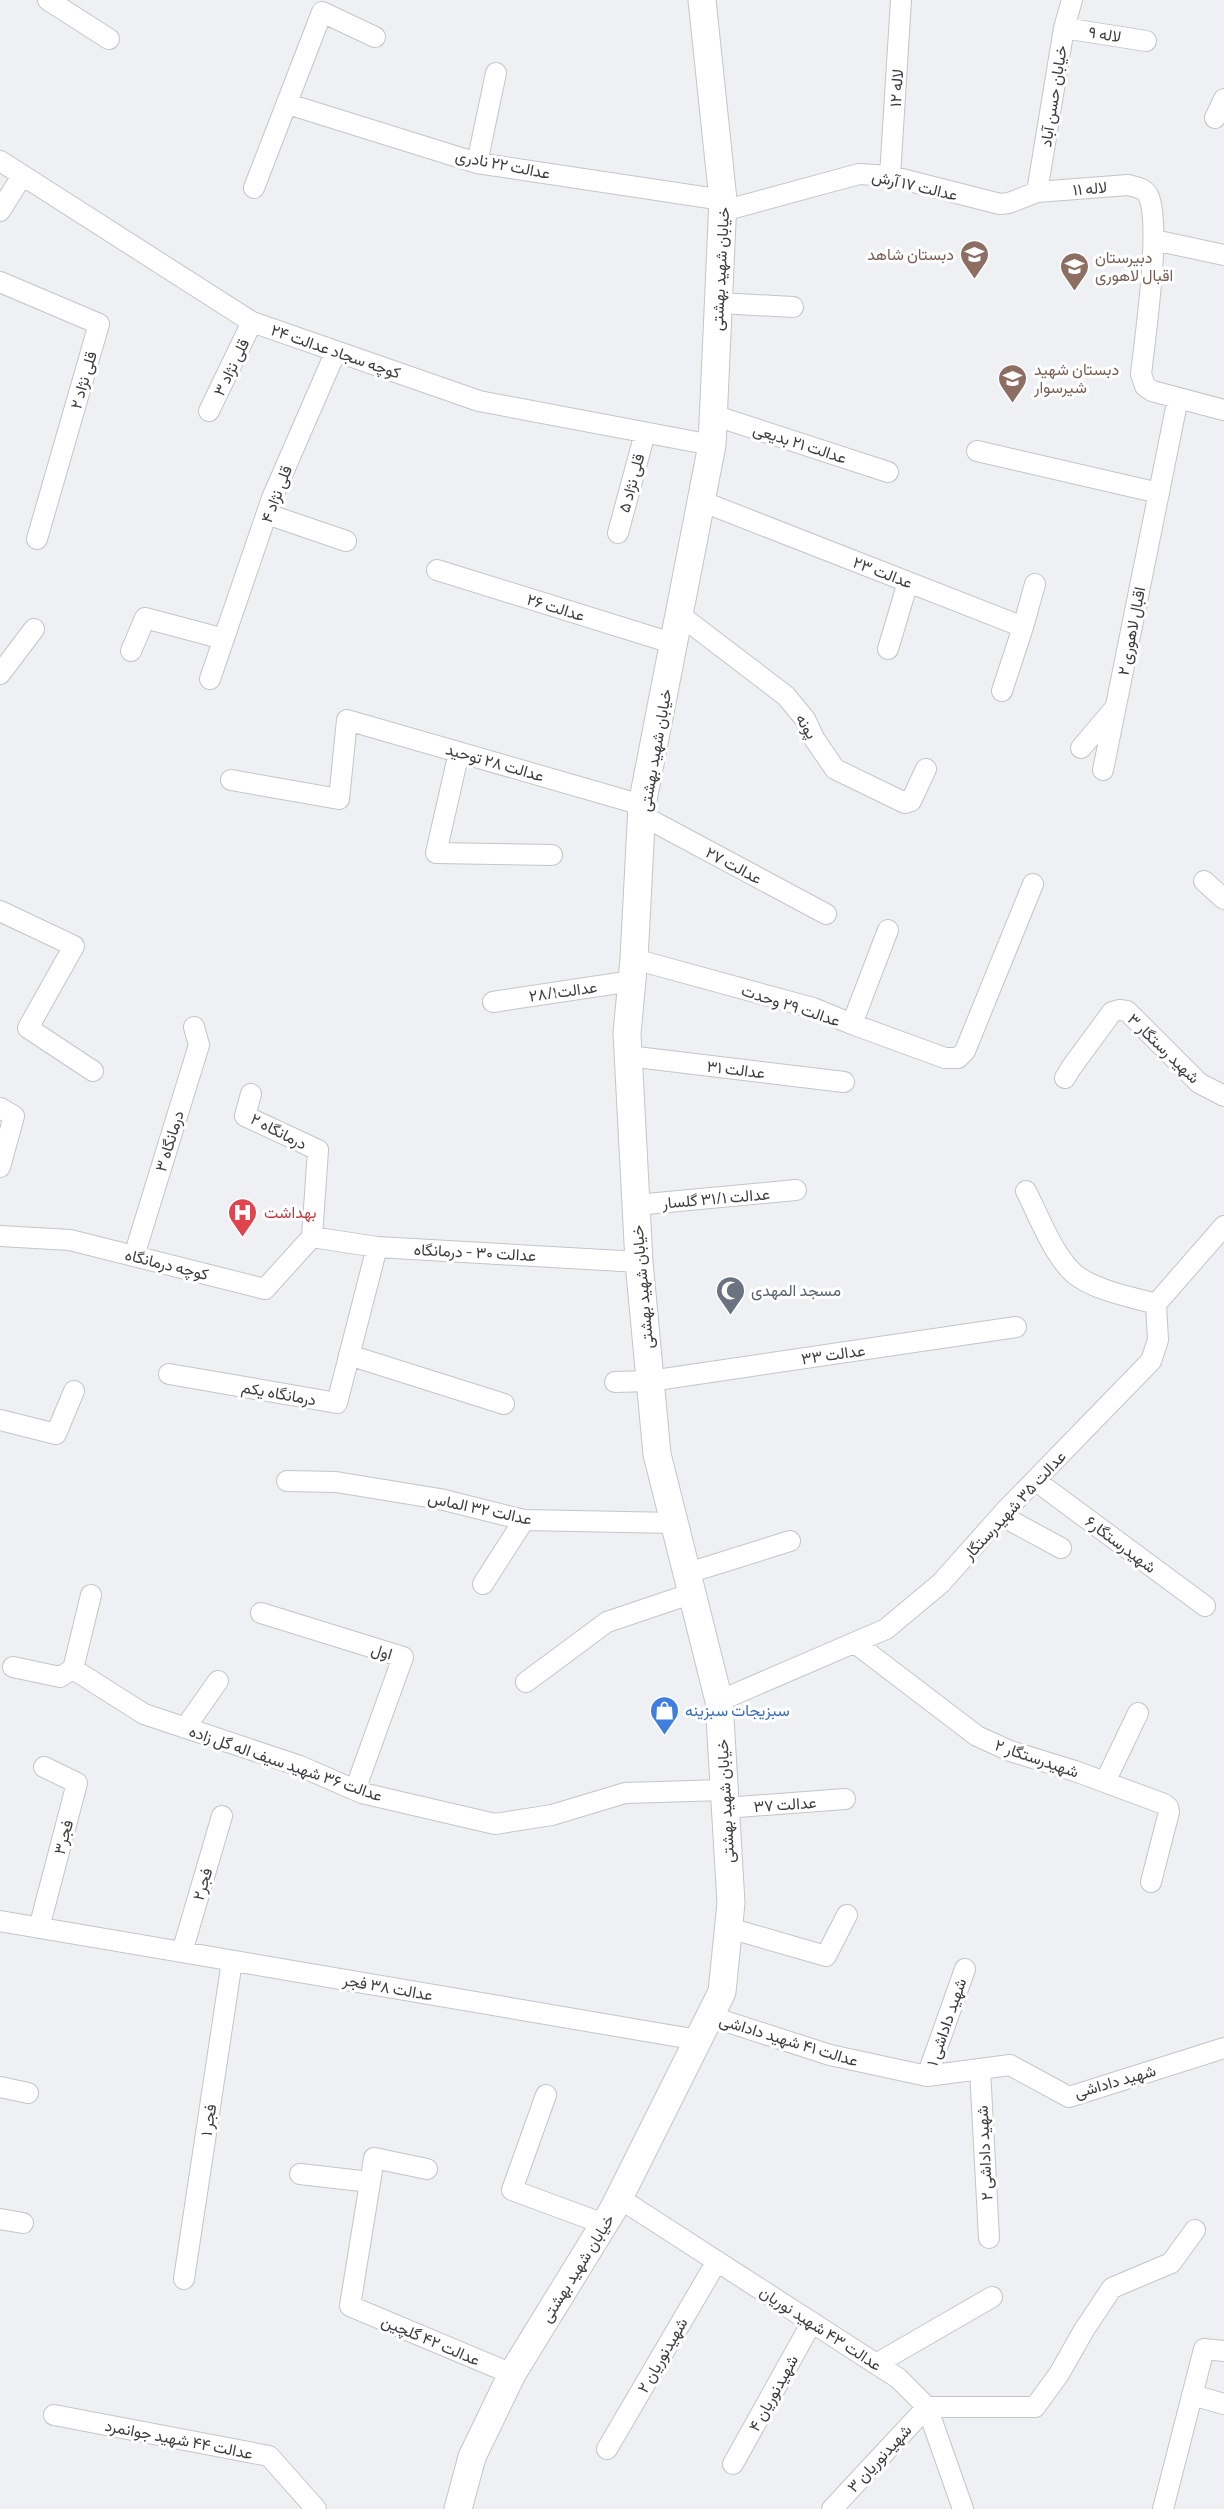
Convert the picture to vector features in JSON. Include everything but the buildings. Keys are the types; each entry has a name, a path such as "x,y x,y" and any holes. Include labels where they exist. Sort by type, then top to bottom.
{"main road":[{"name":"خیابان شهید بهشتی","path":"458,2509 472,2457 512,2374 619,2198 722,1992 732,1903 719,1701 657,1454 639,1262 627,1033 642,810 712,446 723,206 702,0"}],"street":[{"path":"48,0 109,39"},
{"name":"لاله ۱۲","path":"890,176 901,0"},
{"name":"خیابان حسن آباد","path":"1038,192 1064,28 1071,0"},
{"path":"254,188 322,12 375,37"},
{"name":"لاله ۹","path":"1064,28 1146,41"},
{"path":"477,163 496,73"},
{"path":"1215,118 1224,99"},
{"name":"عدالت ۲۲ نادری","path":"288,104 477,163 723,206"},
{"name":"کوچه سجاد عدالت ۲۴","path":"0,161 252,322 479,401 712,446"},
{"name":"عدالت ۱۷ آرش","path":"723,206 854,175 890,176 1000,204 1009,204 1038,192"},
{"path":"0,211 22,176"},
{"name":"لاله ۱۱","path":"1038,192 1128,185 1143,189 1149,197 1154,240"},
{"path":"1224,255 1154,240 1141,374 1145,386 1152,391 1224,410"},
{"name":"قلی نژاد ۲","path":"0,282 99,324 37,539"},
{"path":"719,303 793,307"},
{"name":"قلی نژاد ۳","path":"209,411 252,322"},
{"name":"قلی نژاد ۴","path":"210,679 267,514 336,351"},
{"name":"اقبال لاهوری ۲","path":"1103,770 1178,398"},
{"name":"عدالت ۲۱ بدیعی","path":"713,415 888,472"},
{"name":"قلی نژاد ۵","path":"618,533 645,433"},
{"path":"977,451 1159,493"},
{"name":"عدالت ۲۳","path":"701,501 1023,627"},
{"path":"267,514 346,541"},
{"name":"عدالت ۲۶","path":"437,570 675,644"},
{"path":"888,649 908,582"},
{"path":"1002,691 1035,584"},
{"name":"پونه","path":"680,615 786,696 805,719 815,740 835,769 905,803 910,801 926,769"},
{"path":"131,651 145,618 224,639"},
{"path":"0,674 34,629"},
{"path":"1081,748 1116,706"},
{"name":"عدالت ۲۸ توحید","path":"231,780 339,799 347,720 459,752 642,810"},
{"path":"459,752 436,853 552,855"},
{"name":"عدالت ۲۷","path":"642,810 826,914"},
{"path":"1204,881 1224,899"},
{"path":"852,1024 945,1058 958,1058 965,1051 1033,884"},
{"path":"2,917 74,946 28,1028 93,1071"},
{"name":"عدالت ۲۹ وحدت","path":"633,970 813,1008 852,1024 888,930"},
{"name":"عدالت۲۸/۱","path":"494,1002 633,970"},
{"name":"شهید رستگار ۳","path":"1065,1078 1112,1012 1119,1010 1127,1011 1199,1083 1224,1095"},
{"name":"درمانگاه ۳","path":"134,1256 199,1045 194,1027"},
{"name":"عدالت ۳۱","path":"628,1056 844,1082"},
{"name":"درمانگاه ۲","path":"250,1094 245,1116 318,1150 312,1237"},
{"path":"0,1108 14,1116 0,1167"},
{"name":"عدالت ۳۱/۱ گلسار","path":"636,1205 795,1190"},
{"path":"1026,1191 1070,1270 1091,1284 1156,1304 1224,1226"},
{"name":"کوچه درمانگاه","path":"0,1236 70,1240 265,1288 312,1237"},
{"name":"عدالت ۳۰ - درمانگاه","path":"312,1237 377,1247 639,1262"},
{"name":"درمانگاه یکم","path":"169,1374 337,1402 377,1247"},
{"name":"عدالت ۳۵ شهیدرستگار","path":"719,1701 886,1629 941,1583 1151,1361 1158,1340 1156,1304"},
{"name":"عدالت ۳۳","path":"615,1382 650,1381 1016,1328"},
{"path":"349,1355 504,1404"},
{"path":"0,1420 56,1434 74,1391"},
{"name":"عدالت ۳۲ الماس","path":"287,1481 336,1482 417,1495 524,1520 675,1523"},
{"name":"شهیدرستگار۶","path":"1036,1481 1205,1606"},
{"path":"1002,1516 1061,1548"},
{"path":"483,1584 524,1520"},
{"path":"526,1682 607,1622 690,1583 790,1541"},
{"path":"13,1667 60,1677 73,1669 91,1594"},
{"name":"اول","path":"261,1613 403,1657 356,1790"},
{"name":"شهیدرستگار ۲","path":"855,1643 977,1736 1168,1807 1169,1812 1151,1882"},
{"name":"عدالت ۳۶ شهید سیف اله گل زاده","path":"73,1669 144,1714 300,1767 356,1790 495,1824 552,1815 625,1793 724,1799"},
{"path":"185,1728 218,1681"},
{"path":"1105,1782 1138,1713"},
{"name":"فجر۳","path":"39,1928 77,1783 44,1767"},
{"name":"عدالت ۳۷","path":"724,1799 845,1799"},
{"name":"فجر۲","path":"182,1952 222,1816"},
{"path":"729,1928 826,1956 847,1915"},
{"name":"عدالت ۳۸ فجر","path":"0,1921 232,1961 704,2028"},
{"name":"فجر ۱","path":"184,2279 232,1961"},
{"name":"شهید داداشی ۱","path":"927,2076 965,1969"},
{"name":"عدالت ۴۱ شهید داداشی","path":"704,2028 927,2076 1011,2065"},
{"name":"شهید داداشی","path":"1011,2065 1069,2097 1224,2048"},
{"name":"شهید داداشی ۲","path":"980,2069 989,2238"},
{"path":"0,2087 28,2093"},
{"path":"546,2095 512,2190 604,2224"},
{"path":"300,2174 370,2182 374,2158 428,2169"},
{"name":"عدالت ۴۲ گلچین","path":"370,2182 350,2306 512,2374"},
{"name":"عدالت ۴۳ شهید نوریان","path":"619,2198 898,2378 927,2407 963,2509"},
{"path":"0,2219 23,2223"},
{"path":"927,2407 1035,2407 1059,2374 1084,2330 1112,2288 1171,2263 1195,2230"},
{"name":"شهیدنوریان ۲","path":"607,2449 717,2261"},
{"path":"876,2364 992,2297"},
{"name":"شهیدنوریان ۴","path":"733,2464 812,2322"},
{"path":"1163,2509 1204,2349 1224,2351"},
{"path":"1192,2395 1224,2404"},
{"name":"شهیدنوریان ۳","path":"832,2509 927,2407"},
{"name":"عدالت ۴۴ شهید جوانمرد","path":"54,2415 269,2456 316,2509"}],"place":[{"name":"دبستان شاهد","path":"975,280"},
{"name":"دبیرستان اقبال لاهوری","path":"1074,292"},
{"name":"دبستان شهید شیرسوار","path":"1013,404"},
{"name":"بهداشت","path":"243,1238"},
{"name":"مسجد المهدی","path":"730,1316"},
{"name":"سبزیجات سبزینه","path":"664,1736"}]}
